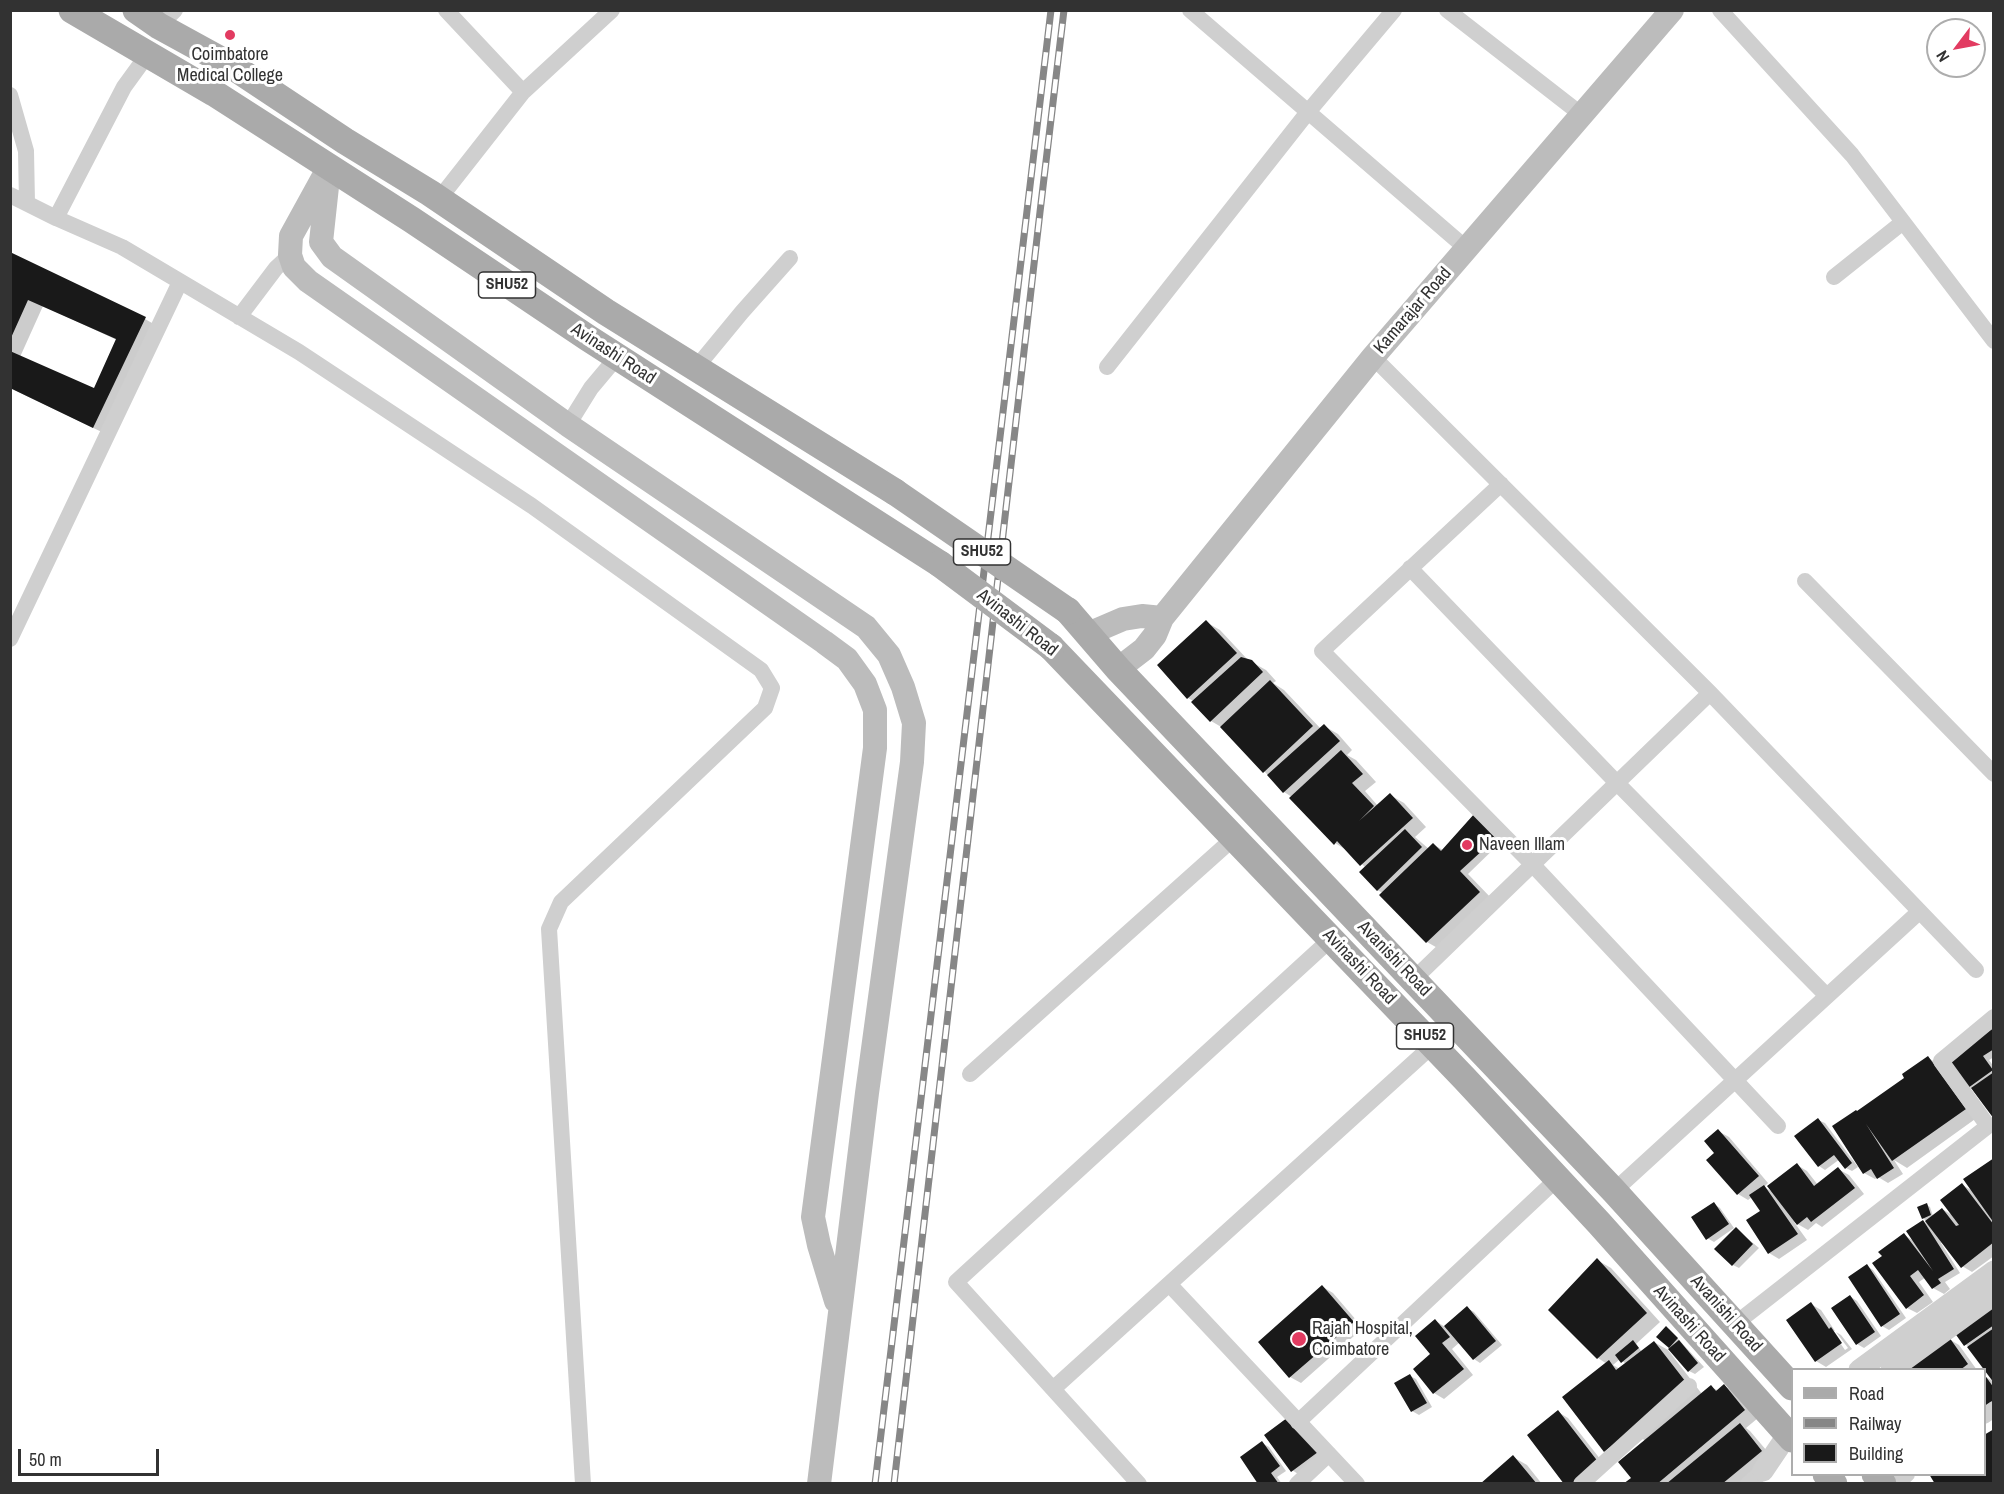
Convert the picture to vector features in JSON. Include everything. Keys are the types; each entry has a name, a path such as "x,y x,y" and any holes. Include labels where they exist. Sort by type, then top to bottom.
{"main road":[{"name":"Avinashi Road","path":"72,10 214,93 412,220 617,357 940,564 1051,647 1341,948 1558,1178 1791,1442"},
{"name":"Avinashi Road","path":"136,10 167,18 232,66 345,141 439,199 546,273 695,369 896,492 1068,611"},
{"name":"Kamarajar Road","path":"1118,669 1144,649 1155,635 1162,618 1373,357 1672,10"},
{"path":"329,168 291,236 290,255 294,267 308,281 824,642 847,659 865,684 874,710 875,748 813,1217 819,1245 840,1312"},
{"path":"329,168 321,242 332,257 568,425 866,627 889,655 903,687 914,723 912,762 868,1081 819,1484"},
{"name":"Avanishi Road","path":"1068,611 1118,669 1614,1191 1791,1386"},
{"path":"1088,634 1123,619 1143,616 1162,618"},
{"path":"1341,948 1371,935"},
{"path":"1465,1079 1489,1058"}],"street":[{"path":"446,10 523,92"},
{"path":"439,199 523,92 612,10"},
{"path":"1190,10 1467,249"},
{"path":"1107,367 1308,112 1394,10"},
{"path":"1447,10 1582,115"},
{"path":"1720,10 1852,155 1994,341"},
{"path":"56,218 124,87 148,54"},
{"path":"10,94 26,151 27,203"},
{"path":"10,195 122,247 299,352 532,506 761,670 772,688 765,708 561,902 549,929 583,1484"},
{"path":"1834,277 1903,222"},
{"path":"239,316 276,268 290,255"},
{"path":"695,369 790,258"},
{"path":"10,639 180,282"},
{"path":"568,425 591,388 617,357"},
{"path":"1373,357 1710,693 1976,970"},
{"path":"1501,484 1322,651 1533,865 1778,1125"},
{"path":"1410,568 1827,996"},
{"path":"1805,581 1994,774"},
{"path":"1414,979 1710,693"},
{"path":"970,1074 1235,837"},
{"path":"1614,1191 1919,912"},
{"path":"1139,1484 956,1282 1341,948"},
{"path":"1735,1324 1988,1126 1941,1061 1994,1017"},
{"path":"1053,1389 1433,1045"},
{"path":"1298,1422 1558,1178"},
{"path":"1862,1368 1994,1271"},
{"path":"1169,1284 1357,1484"},
{"path":"1894,1368 1994,1295"},
{"path":"1581,1484 1689,1386"},
{"path":"1756,1477 1791,1442"},
{"path":"1298,1484 1329,1454"}],"building":[{"path":"10,252 146,317 93,428 10,388 10,351 94,388 116,339 28,300 10,340"},
{"path":"1206,620 1237,653 1187,699 1157,665"},
{"path":"1241,657 1252,660 1263,672 1210,722 1191,702"},
{"path":"1270,680 1313,726 1263,773 1220,727"},
{"path":"1324,724 1340,741 1283,793 1267,775"},
{"path":"1341,750 1363,774 1352,783 1374,806 1359,821 1390,793 1413,818 1360,866 1337,841 1334,845 1289,798"},
{"path":"1475,813 1496,838 1460,871 1480,892 1426,943 1379,895 1433,843 1441,851"},
{"path":"1405,829 1422,847 1377,891 1359,872"},
{"path":"1992,1029 1994,1049 1983,1056 1993,1070 1968,1088 1948,1059"},
{"path":"1928,1056 1966,1109 1892,1161 1866,1124 1894,1168 1877,1179 1871,1169 1863,1174 1832,1126 1904,1078 1902,1074"},
{"path":"1994,1072 1994,1119 1971,1088"},
{"path":"1818,1118 1852,1163 1845,1169 1834,1155 1818,1167 1794,1136"},
{"path":"1718,1129 1759,1176 1737,1195 1706,1160 1714,1153 1704,1141"},
{"path":"1994,1158 1994,1223 1963,1179"},
{"path":"1797,1163 1814,1186 1838,1167 1855,1188 1811,1222 1807,1217 1797,1225 1767,1186"},
{"path":"1962,1183 1994,1225 1994,1242 1961,1268 1925,1221 1942,1208 1956,1226 1959,1225 1940,1200"},
{"path":"1764,1185 1798,1234 1768,1254 1746,1220 1760,1211 1749,1195"},
{"path":"1714,1202 1729,1224 1706,1240 1691,1217"},
{"path":"1927,1203 1931,1215 1922,1219 1917,1207"},
{"path":"1923,1220 1954,1269 1938,1279 1941,1283 1932,1289 1918,1270 1910,1276 1924,1295 1906,1309 1872,1263 1882,1256 1878,1252 1904,1233 1933,1271 1906,1231"},
{"path":"1736,1227 1753,1244 1732,1266 1714,1249"},
{"path":"1597,1258 1647,1313 1597,1359 1548,1310"},
{"path":"1867,1264 1900,1314 1881,1327 1848,1277"},
{"path":"1322,1285 1354,1322 1289,1378 1258,1342"},
{"path":"1850,1295 1875,1332 1856,1345 1831,1308"},
{"path":"1811,1302 1829,1329 1831,1327 1842,1343 1815,1362 1786,1320"},
{"path":"1994,1305 1994,1325 1964,1346 1954,1332"},
{"path":"1467,1306 1496,1341 1473,1360 1444,1326"},
{"path":"1435,1319 1450,1337 1442,1343 1464,1369 1433,1394 1413,1369 1430,1354 1415,1336"},
{"path":"1666,1326 1678,1338 1669,1348 1656,1337"},
{"path":"1994,1328 1994,1383 1986,1372 1986,1368 1983,1368 1967,1347"},
{"path":"1949,1337 1968,1364 1963,1368 1906,1368"},
{"path":"1633,1340 1639,1348 1621,1363 1615,1355"},
{"path":"1679,1340 1698,1363 1688,1372 1668,1349"},
{"path":"1654,1341 1689,1386 1604,1452 1562,1397 1609,1360 1616,1370"},
{"path":"1410,1374 1427,1403 1411,1412 1394,1383"},
{"path":"1986,1377 1994,1388 1994,1403 1986,1408"},
{"path":"1724,1384 1745,1410 1657,1484 1623,1484 1631,1478 1618,1462 1711,1385 1716,1391"},
{"path":"1558,1410 1599,1463 1573,1484 1564,1484 1527,1435"},
{"path":"1291,1415 1318,1452 1291,1472 1264,1435"},
{"path":"1740,1423 1762,1451 1722,1484 1666,1484"},
{"path":"1994,1429 1994,1481 1990,1484 1935,1484 1930,1476 1986,1476 1986,1434"},
{"path":"1262,1441 1280,1466 1271,1473 1279,1484 1258,1484 1240,1457"},
{"path":"1513,1455 1537,1484 1480,1484"}],"railway":[{"path":"875,1484 1051,10"},
{"path":"894,1484 1064,10"}],"place":[{"name":"Coimbatore Medical College","path":"230,35"},
{"name":"Naveen Illam","path":"1467,845"},
{"name":"Rajah Hospital, Coimbatore","path":"1299,1339"}]}
